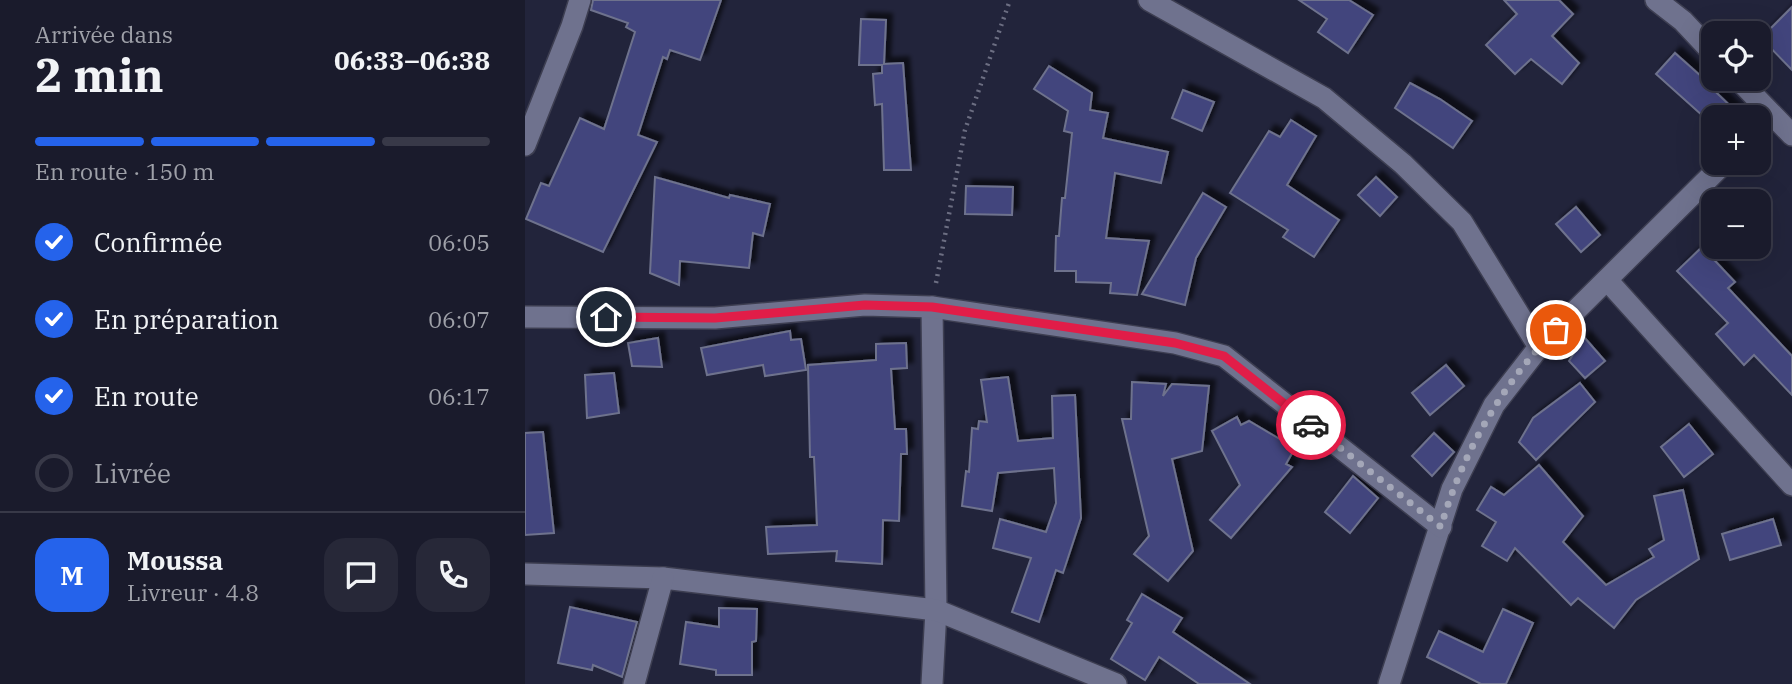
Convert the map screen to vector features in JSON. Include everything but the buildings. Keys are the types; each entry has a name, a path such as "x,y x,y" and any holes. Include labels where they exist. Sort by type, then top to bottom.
{"street":[{"path":"525,145 580,0"},
{"path":"1149,0 1324,97 1403,164 1462,222 1539,347"},
{"path":"1656,0 1701,40"},
{"path":"1771,124 1792,135"},
{"path":"1389,684 1452,489 1494,405 1539,347 1712,175"},
{"path":"1607,280 1792,485"},
{"path":"525,317 715,318 865,305 932,307 1175,343 1224,356 1441,527"},
{"path":"932,307 936,610 932,684"},
{"path":"525,574 663,578 936,610 1116,684"},
{"path":"634,684 663,578"}],"path":[{"path":"932,307 965,130 1010,0"}],"way so far":[{"path":"1311,425 1441,527 1452,489 1494,405 1539,347 1556,330"}],"route":[{"path":"606,317 715,318 865,305 932,307 1175,343 1224,356 1311,425"}]}
